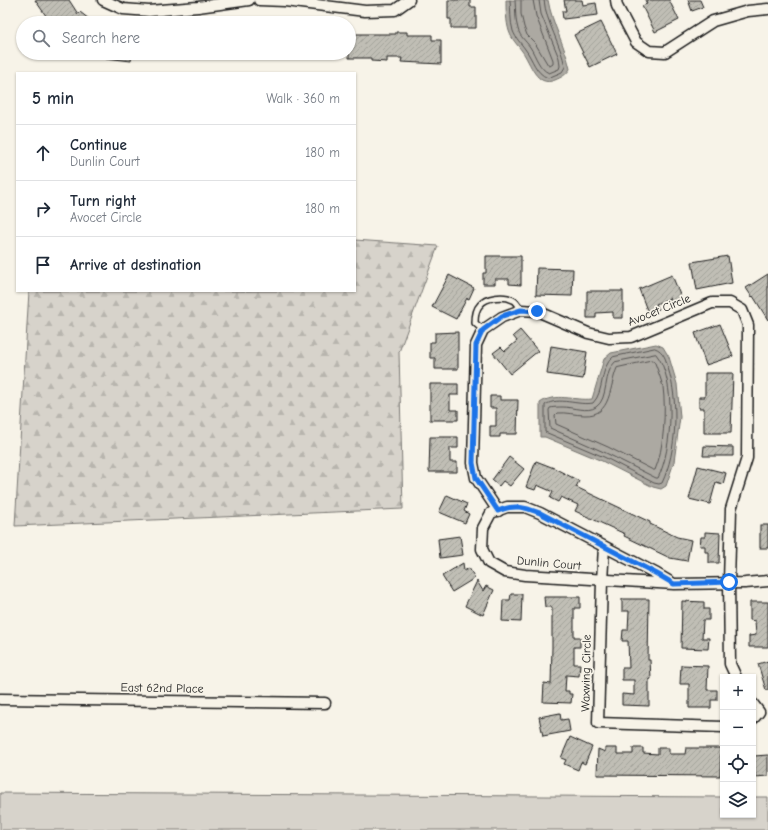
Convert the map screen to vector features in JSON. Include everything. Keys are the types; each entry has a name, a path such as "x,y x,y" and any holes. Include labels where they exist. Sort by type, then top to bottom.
{"street":[{"path":"103,0 123,9 149,11 198,7 249,0"},
{"path":"259,0 285,1 365,12 395,10 409,0"},
{"path":"616,0 617,6 636,42 649,51 665,52 713,21 748,10 768,8"},
{"name":"Avocet Circle","path":"483,330 502,316 521,310 537,311 588,334 609,338 631,337 712,303 730,303 742,310 748,325 747,458 731,509 729,582"},
{"path":"483,330 476,345 473,463 476,478 498,511 507,507 524,507 540,513 674,584"},
{"name":"Dunlin Court","path":"498,511 491,513 483,528 482,549 489,563 505,572 526,576 674,584 729,582 745,583 768,581"},
{"name":"Waxwing Circle","path":"604,547 598,723 720,727"},
{"path":"729,582 730,664 735,674"},
{"name":"East 62nd Place","path":"0,699 325,702"}],"lane":[{"path":"483,330 475,323 475,315 480,305 492,298 504,297 514,300 521,310"}],"green space":[{"path":"356,240 438,246 399,352 403,509 15,526 29,292 356,292"},
{"path":"0,793 720,797 720,818 756,818 756,797 768,797 768,830 0,830"}],"water":[{"path":"506,0 548,0 552,18 565,51 570,69 562,77 548,82 543,81 535,73 510,34 507,19"},
{"path":"656,344 663,347 669,357 677,384 680,417 674,462 666,486 661,489 653,487 602,461 545,437 540,437 540,403 558,397 592,399 604,359 611,353"}],"building":[{"path":"35,0 69,0 78,14 80,12 85,16 46,16"},
{"path":"448,0 470,0 470,7 476,7 476,28 451,28 451,19 448,19"},
{"path":"564,0 582,0 583,5 596,3 598,15 563,19 562,11 566,11"},
{"path":"645,0 669,0 679,20 655,32 642,6 647,4"},
{"path":"688,0 700,0 703,7 692,11"},
{"path":"601,22 617,54 590,67 574,35"},
{"path":"396,32 407,32 407,35 432,35 432,40 441,40 441,64 401,62 402,58 387,58 387,62 371,61 371,58 356,58 356,34 396,34"},
{"path":"486,256 521,256 521,285 509,284 509,279 495,279 495,284 483,284 483,273 486,273"},
{"path":"728,256 732,283 697,290 692,262"},
{"path":"537,268 573,269 572,296 536,295"},
{"path":"768,274 768,320 753,296 752,297 746,288"},
{"path":"449,275 474,288 456,319 432,307"},
{"path":"672,275 682,300 672,304 670,298 656,304 659,309 648,313 639,289"},
{"path":"587,291 623,291 623,318 613,318 613,312 596,313 596,318 587,318"},
{"path":"720,324 733,356 706,365 695,333"},
{"path":"520,330 538,351 510,374 493,353 501,347 505,351 517,341 513,336"},
{"path":"458,332 458,369 435,369 435,358 430,358 430,342 435,342 435,333"},
{"path":"551,346 587,352 583,379 547,374"},
{"path":"705,373 733,373 731,433 704,433 704,408 699,408 699,397 705,397"},
{"path":"430,384 458,384 458,395 450,395 450,410 458,410 458,420 430,420"},
{"path":"490,396 500,396 500,400 518,400 517,434 500,434 500,437 490,437 490,426 496,426 496,408 490,408"},
{"path":"430,437 458,437 458,448 450,448 450,462 457,462 457,472 429,472"},
{"path":"704,446 733,447 733,456 703,456"},
{"path":"509,457 524,469 510,486 503,481 499,486 492,480"},
{"path":"536,461 554,468 579,481 576,487 650,522 650,524 677,537 691,540 687,561 670,558 624,536 625,534 575,511 578,505 561,497 558,502 550,498 553,492 537,485 535,490 526,487"},
{"path":"698,466 726,473 723,484 716,482 710,504 689,499"},
{"path":"447,495 467,504 464,511 469,514 465,523 439,512"},
{"path":"760,525 768,525 768,548 760,548"},
{"path":"705,532 720,533 719,563 709,563 709,552 705,552 705,546 700,546 701,537 705,537"},
{"path":"460,536 463,555 440,558 438,539"},
{"path":"463,563 464,571 469,568 475,578 452,592 442,576"},
{"path":"477,581 483,591 486,586 494,590 483,615 465,606"},
{"path":"511,594 522,594 521,622 502,621 503,600 510,600"},
{"path":"544,597 580,597 580,608 574,608 574,637 580,637 580,647 574,647 574,664 580,664 579,676 566,675 565,691 569,691 569,694 572,694 571,703 543,702 544,683 551,684 552,647 552,607 545,607"},
{"path":"622,599 649,599 648,660 650,660 651,679 649,680 649,706 622,705 622,694 634,695 634,680 622,680 622,668 629,668 628,641 622,641 623,630 628,630 629,611 622,611"},
{"path":"682,601 704,602 704,609 709,609 709,620 703,620 702,638 709,638 708,649 681,648"},
{"path":"750,602 768,602 768,647 749,647 749,636 756,635 755,621 750,620"},
{"path":"768,661 768,690 766,690 758,664"},
{"path":"681,665 708,666 707,690 717,690 717,700 711,700 711,708 689,708 689,684 680,684"},
{"path":"560,713 561,720 568,719 570,731 543,736 539,717"},
{"path":"570,737 592,747 585,764 581,762 578,770 564,764 566,760 561,758"},
{"path":"605,748 617,748 617,754 633,754 633,748 643,748 643,753 658,754 658,748 669,748 669,754 685,754 686,748 720,748 720,776 597,775 598,749 605,752"},
{"path":"768,755 768,776 756,777 756,756"}],"route":[{"path":"537,311 521,310 502,316 483,330 476,345 473,463 476,478 498,511 507,507 524,507 540,513 674,584 729,582"}]}
